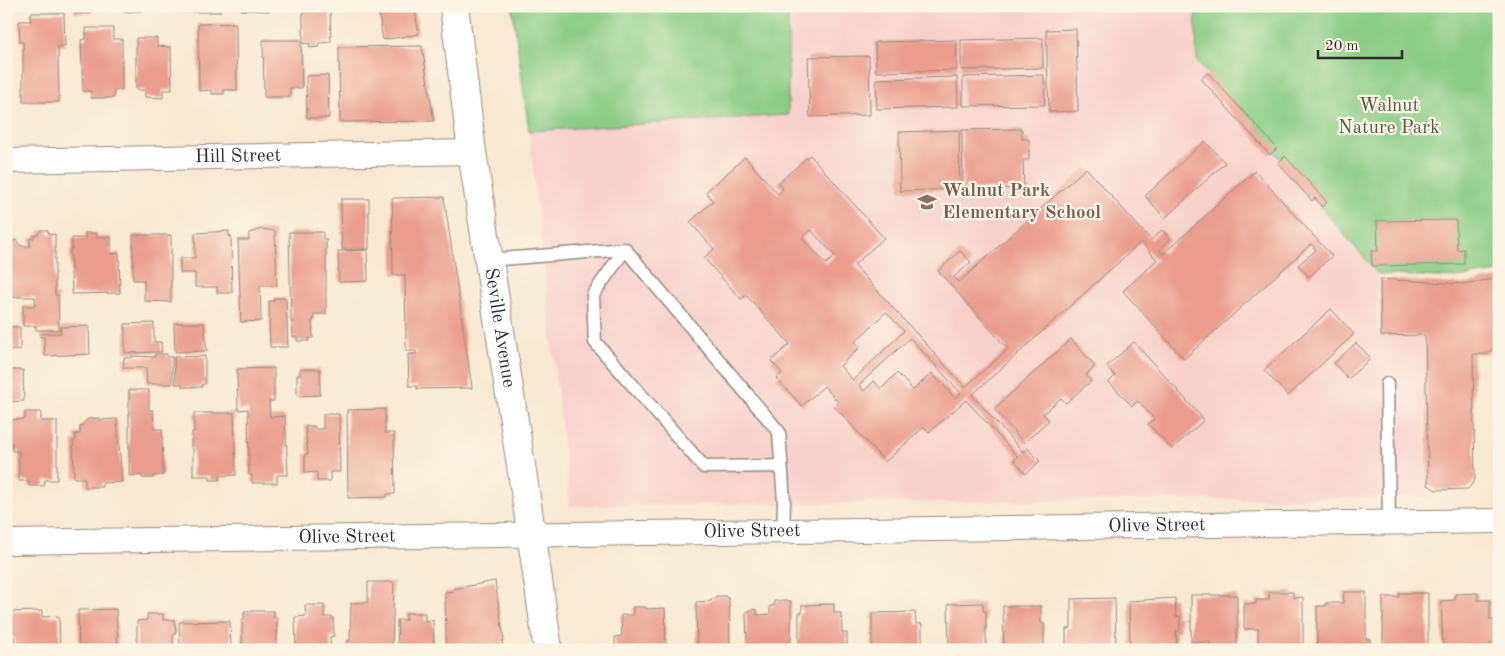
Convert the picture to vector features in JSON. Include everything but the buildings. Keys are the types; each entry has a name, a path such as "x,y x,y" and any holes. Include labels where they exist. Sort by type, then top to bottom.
{"street":[{"name":"Seville Avenue","path":"454,6 472,152 532,535 548,650"},
{"name":"Hill Street","path":"6,161 472,152"},
{"name":"Olive Street","path":"6,542 1499,521"}],"lane":[{"path":"489,260 625,249"},
{"path":"625,249 779,432 784,502 782,531"},
{"path":"625,249 593,295 595,342 704,466 781,466"},
{"path":"1387,384 1389,522"}],"shaded area":[{"name":"Walnut Park Elementary School","path":"788,6 1195,6 1197,61 1378,274 1377,332 1424,333 1427,497 570,506 529,131 788,115"}],"green space":[{"path":"512,6 788,6 788,115 529,131"},
{"name":"Walnut Nature Park","path":"1195,6 1499,6 1499,272 1455,278 1378,274 1197,61"}],"place":[{"name":"Walnut Park Elementary School","path":"927,202"}]}
